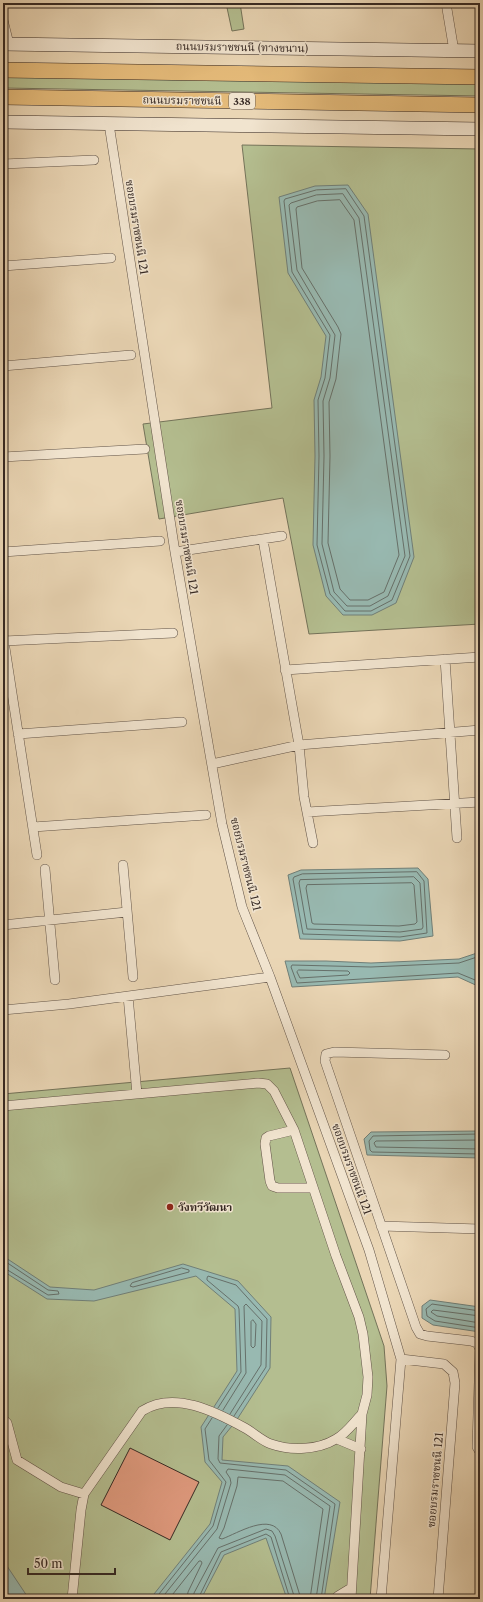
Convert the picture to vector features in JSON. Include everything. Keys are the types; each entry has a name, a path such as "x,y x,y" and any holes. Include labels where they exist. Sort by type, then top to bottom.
{"highway":[{"path":"3,70 480,77"},
{"name":"ถนนบรมราชชนนี","path":"3,97 480,105"}],"main road":[{"name":"ถนนบรมราชชนนี (ทางขนาน)","path":"6,44 480,51"},
{"path":"3,122 480,129"}],"street":[{"path":"446,3 454,51"},
{"path":"3,20 6,44"},
{"name":"ซอยบรมราชชนนี 121","path":"109,124 175,552 222,824 242,906 270,977 369,1250 401,1359 444,1364 453,1372 455,1383 438,1599"},
{"path":"3,164 94,160"},
{"path":"3,266 111,258"},
{"path":"3,366 131,355"},
{"path":"3,457 145,449"},
{"path":"175,552 282,536"},
{"path":"263,540 299,745 304,797 313,843"},
{"path":"3,552 160,541"},
{"path":"37,855 4,638 173,633"},
{"path":"285,670 480,657"},
{"path":"445,659 456,803 457,838"},
{"path":"18,734 182,722"},
{"path":"212,764 299,745 480,730"},
{"path":"307,812 480,802"},
{"path":"33,827 206,816"},
{"path":"123,865 133,977"},
{"path":"45,869 55,980"},
{"path":"3,925 127,912"},
{"path":"3,1010 69,1004 270,977"},
{"path":"128,996 137,1094"},
{"path":"445,1056 334,1052 326,1054 325,1061 416,1327 420,1334 471,1341 477,1343 480,1349 477,1447 480,1452"},
{"path":"3,1106 258,1083 267,1084 274,1091 294,1130 359,1317 363,1334 368,1378 362,1414 351,1599"},
{"path":"294,1130 266,1138 265,1144 270,1181 272,1186 278,1188 313,1188"},
{"path":"381,1226 480,1229"},
{"path":"380,1599 401,1359"},
{"path":"72,1597 84,1494 142,1411 150,1406 181,1402 208,1411 245,1428 270,1444 286,1448 303,1449 320,1446 337,1439 362,1414"},
{"path":"3,1419 7,1422 17,1460 61,1487 84,1494"},
{"path":"337,1439 361,1449"},
{"path":"336,1597 351,1588"}],"green space":[{"path":"226,3 240,3 244,29 232,31"},
{"path":"3,76 480,82 480,96 3,88"},
{"path":"242,145 480,149 480,624 309,634 283,498 159,519 143,424 272,408"},
{"name":"วังทวีวัฒนา","path":"290,1068 384,1346 387,1386 370,1599 3,1599 3,1094"}],"water":[{"path":"348,185 368,214 414,557 396,603 372,615 343,615 326,596 313,545 315,456 314,400 321,377 326,336 288,273 279,197 315,186"},
{"path":"418,868 428,879 433,936 400,941 300,939 288,875 301,870"},
{"path":"480,952 480,987 458,977 292,987 285,961 371,963 459,959"},
{"path":"480,1131 480,1158 367,1155 364,1139 371,1132"},
{"path":"3,1256 50,1287 94,1290 183,1264 238,1281 271,1317 270,1368 236,1421 223,1437 222,1460 288,1466 340,1502 324,1599 287,1599 266,1538 224,1555 201,1599 150,1599 210,1524 222,1482 205,1462 201,1427 237,1371 235,1309 196,1276 94,1301 47,1299 3,1271"},
{"path":"430,1300 480,1307 480,1332 433,1325 422,1318 422,1306"},
{"path":"3,1560 29,1599 3,1599"}],"building":[{"path":"130,1448 199,1482 170,1540 101,1505"}],"place":[{"name":"วังทวีวัฒนา","path":"170,1207"}]}
